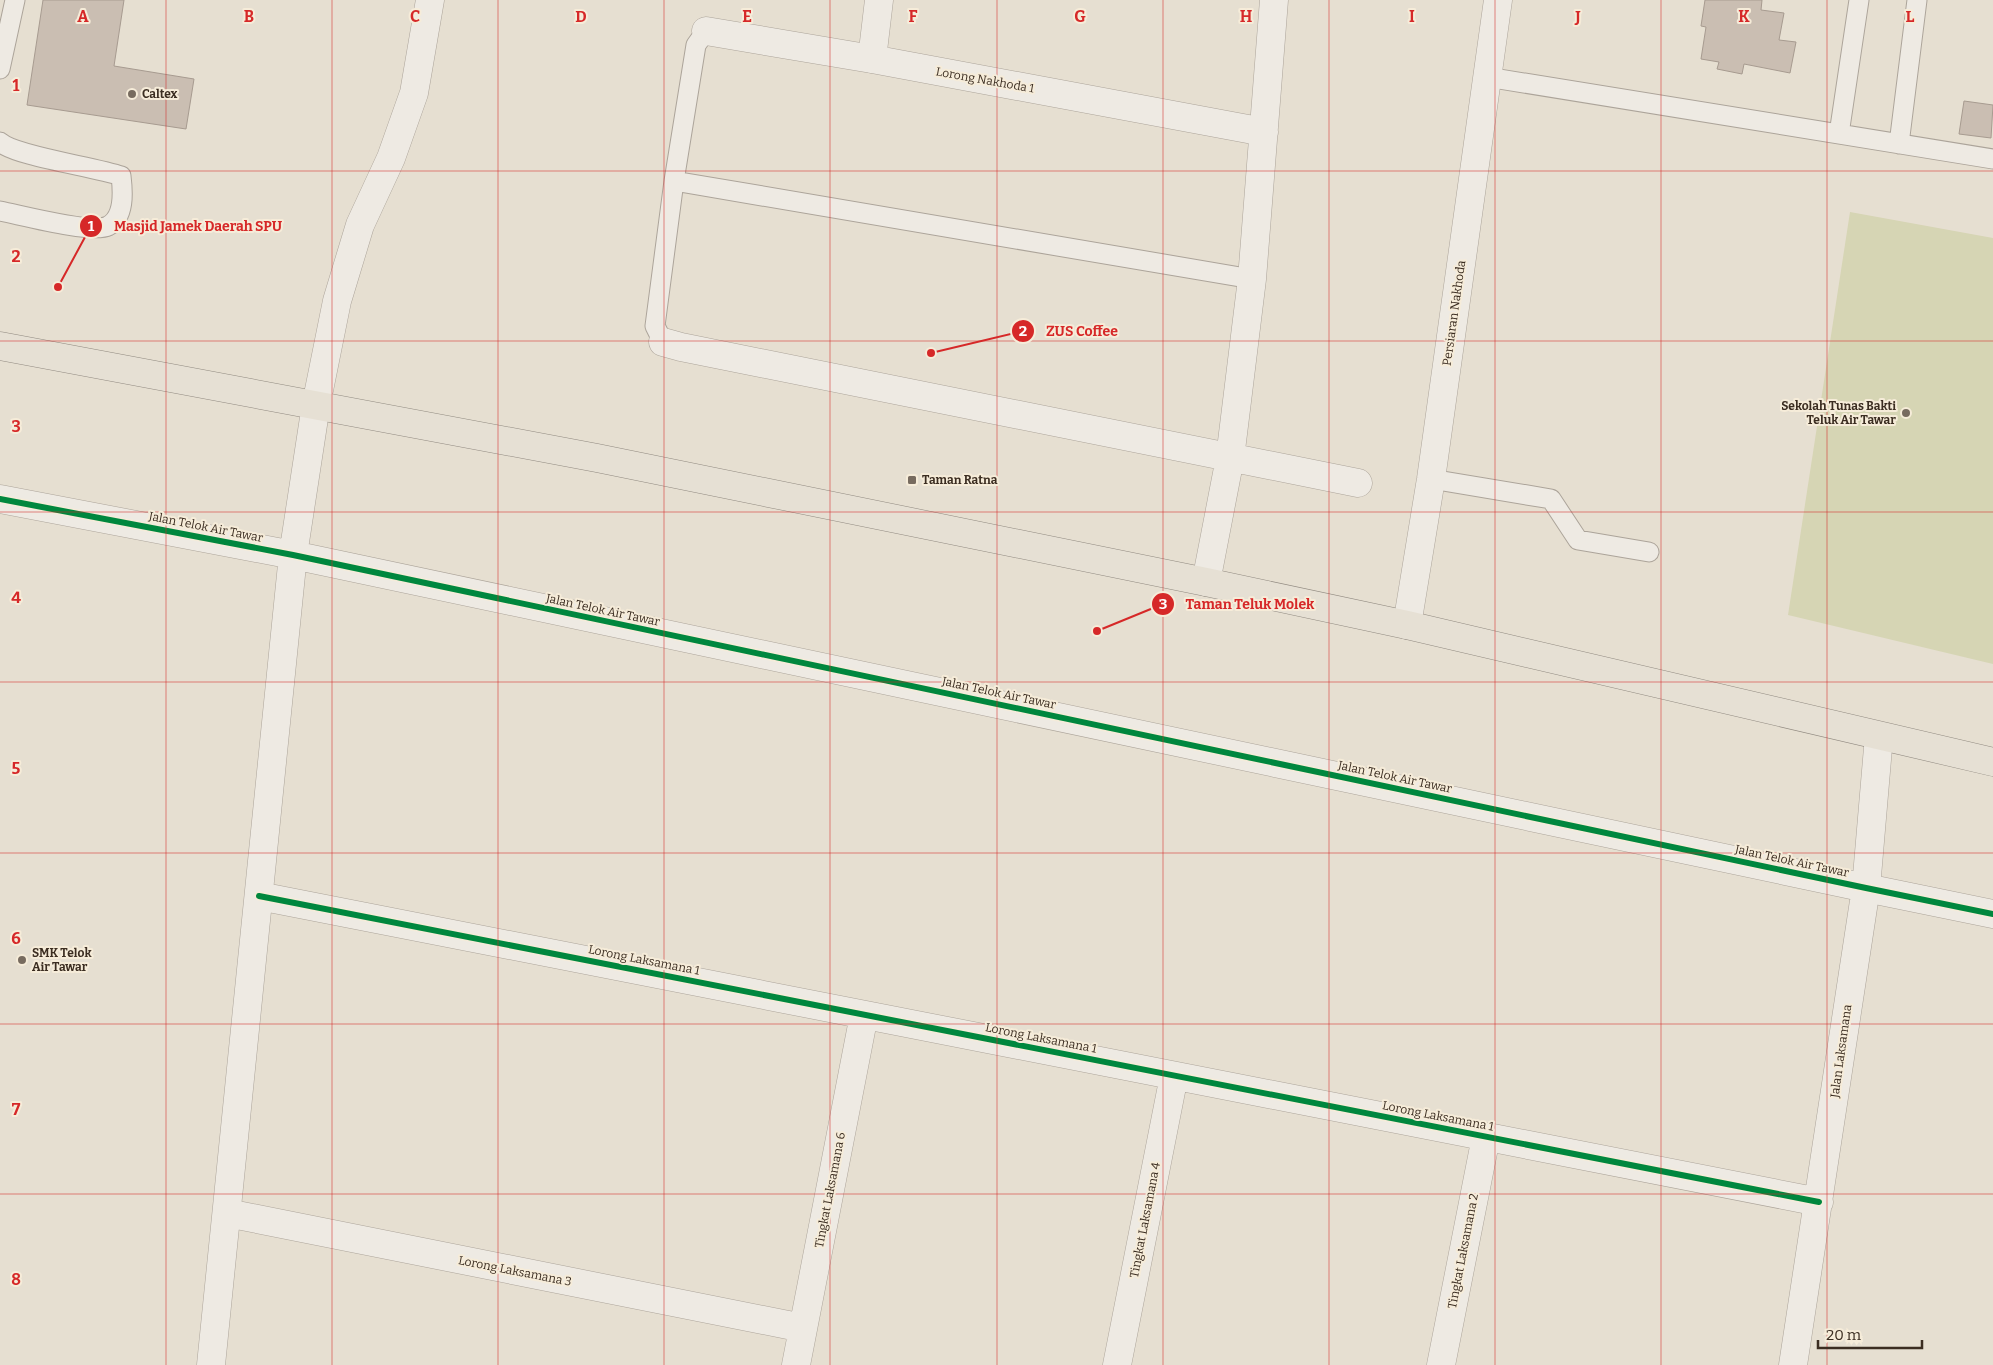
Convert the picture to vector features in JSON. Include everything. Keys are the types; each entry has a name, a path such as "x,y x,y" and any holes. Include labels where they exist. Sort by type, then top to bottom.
{"main road":[{"path":"0,346 597,458 1206,582 1407,625 1993,762"}],"street":[{"path":"211,1365 293,555 316,405 336,301 357,234 391,158 414,93 430,0"},
{"path":"872,59 879,0"},
{"path":"1206,582 1230,458 1252,279 1274,0"},
{"name":"Persiaran Nakhoda","path":"1407,625 1431,479 1498,0"},
{"name":"Lorong Nakhoda 1","path":"706,30 1264,132"},
{"path":"663,342 1358,483"},
{"name":"Jalan Telok Air Tawar","path":"0,499 293,555 1993,914"},
{"name":"Jalan Laksamana","path":"1793,1365 1866,888 1879,736"},
{"name":"Lorong Laksamana 1","path":"259,896 1819,1202"},
{"name":"Tingkat Laksamana 6","path":"796,1365 864,1015"},
{"name":"Tingkat Laksamana 4","path":"1117,1365 1174,1076"},
{"name":"Tingkat Laksamana 2","path":"1441,1365 1486,1137"},
{"name":"Lorong Laksamana 3","path":"227,1213 803,1328"}],"lane":[{"path":"0,69 3,31 15,0"},
{"path":"1839,134 1859,0"},
{"path":"1899,144 1916,0"},
{"path":"663,342 655,326 674,181 696,45 706,30"},
{"path":"1487,77 1993,159"},
{"path":"0,142 5,146 22,152 105,170 121,176 123,192 118,216 108,226 91,228 0,211"},
{"path":"674,181 1252,279"},
{"path":"1431,479 1551,499 1578,540 1649,552"}],"green space":[{"name":"Sekolah Tunas Bakti Teluk Air Tawar","path":"1850,212 1993,238 1993,664 1788,615"}],"building":[{"path":"43,0 124,0 114,66 194,79 186,129 27,105"},
{"path":"1705,0 1762,0 1761,10 1784,13 1779,40 1796,42 1790,73 1744,64 1742,74 1717,69 1719,62 1701,59 1706,27 1701,26"},
{"path":"1964,101 1993,105 1991,138 1959,134"}],"cycle path":[{"path":"0,499 293,555 1993,914"},
{"path":"259,896 1819,1202"}],"place":[{"name":"Caltex","path":"132,94"},
{"name":"Masjid Jamek Daerah SPU","path":"58,287"},
{"name":"ZUS Coffee","path":"931,353"},
{"name":"Sekolah Tunas Bakti Teluk Air Tawar","path":"1906,413"},
{"name":"Taman Ratna","path":"912,480"},
{"name":"Taman Teluk Molek","path":"1097,631"},
{"name":"SMK Telok Air Tawar","path":"22,960"}]}
